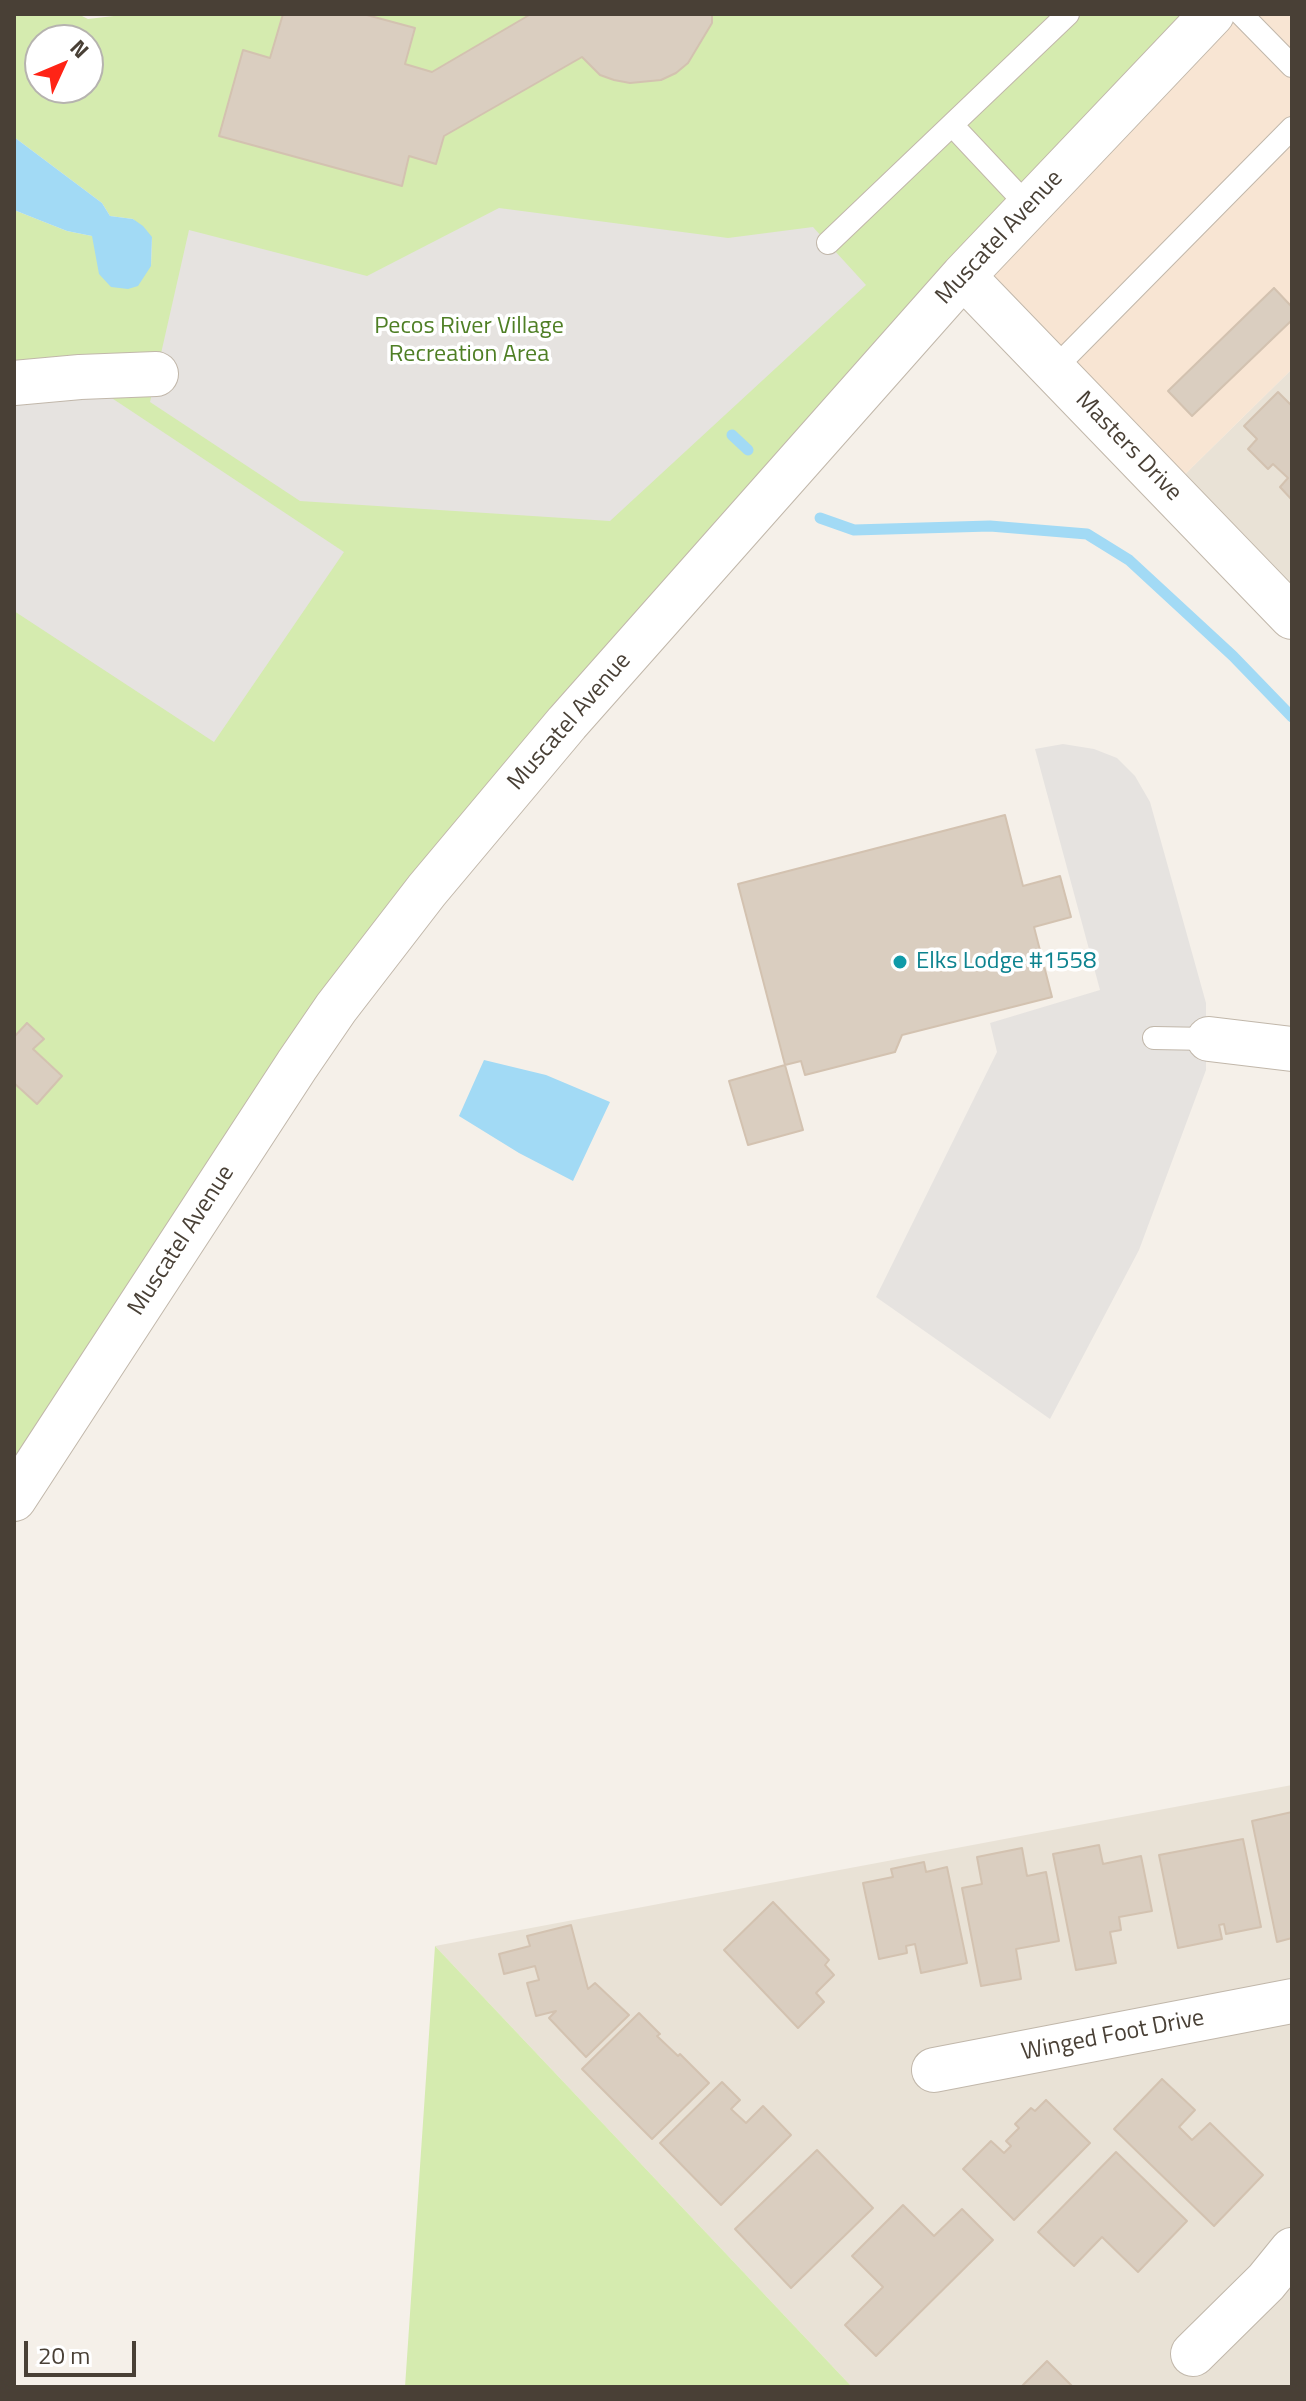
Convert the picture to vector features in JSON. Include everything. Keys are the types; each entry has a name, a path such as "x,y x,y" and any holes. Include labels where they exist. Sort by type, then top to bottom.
{"street":[{"name":"Muscatel Avenue","path":"14,1499 297,1065 427,890 567,723 963,276 1199,18"},
{"name":"Masters Drive","path":"963,276 1292,617"},
{"path":"14,383 156,374"},
{"path":"1209,1039 1292,1049"},
{"name":"Winged Foot Drive","path":"934,2070 1292,2001"},
{"path":"1193,2354 1266,2282 1292,2250"}],"lane":[{"path":"828,243 1068,14"},
{"path":"1241,14 1292,66"},
{"path":"953,126 1029,207"},
{"path":"1053,370 1292,128"},
{"path":"1154,1038 1209,1039"}],"shaded area":[{"path":"1212,14 1292,14 1292,369 1169,490 963,276"},
{"path":"499,208 728,238 813,227 866,285 610,521 300,501 150,402 189,230 367,276"},
{"path":"1292,369 1292,617 1169,490"},
{"path":"80,377 344,552 214,742 14,611 14,383"},
{"path":"1063,744 1094,749 1117,758 1135,776 1150,802 1206,1003 1206,1070 1139,1250 1050,1419 876,1297 997,1052 990,1023 1100,990 1035,749"},
{"path":"1292,1785 1292,2387 852,2387 435,1946"}],"green space":[{"name":"Pecos River Village Recreation Area","path":"14,14 78,14 88,19 131,14 1212,14 427,890 14,1499 14,210 67,231 92,236 151,266 152,238 133,219 110,216 102,203 14,137"},
{"path":"435,1946 852,2387 405,2387"}],"water":[{"path":"14,137 102,203 110,216 133,219 143,226 152,237 151,266 138,286 128,289 111,287 99,274 92,236 67,231 14,210"},
{"path":"484,1060 546,1075 610,1102 573,1181 519,1153 459,1116"}],"building":[{"path":"283,14 363,14 415,28 405,64 432,72 531,14 712,14 712,23 688,63 661,80 630,83 614,80 600,75 582,57 444,136 436,164 409,156 402,186 219,136 243,50 270,58"},
{"path":"1274,288 1292,307 1292,320 1192,416 1168,391"},
{"path":"1278,392 1292,406 1292,500 1280,487 1288,478 1273,464 1268,469 1248,449 1257,439 1244,426"},
{"name":"Elks Lodge #1558","path":"1005,815 1023,886 1060,876 1071,917 1034,927 1052,997 902,1035 895,1052 805,1075 801,1061 785,1065 738,884"},
{"path":"27,1023 44,1039 33,1049 62,1076 37,1104 14,1083 14,1037"},
{"path":"785,1065 803,1130 748,1145 729,1081"},
{"path":"1292,1812 1292,1938 1277,1942 1252,1821"},
{"path":"1243,1839 1261,1927 1226,1934 1224,1924 1219,1925 1222,1939 1178,1948 1159,1855"},
{"path":"1099,1845 1103,1864 1141,1856 1152,1911 1119,1917 1121,1930 1110,1932 1116,1963 1076,1970 1053,1854"},
{"path":"1022,1848 1027,1876 1046,1872 1059,1941 1016,1949 1021,1979 981,1986 962,1888 982,1884 977,1857"},
{"path":"924,1862 926,1872 947,1867 967,1963 921,1973 915,1944 906,1946 907,1953 879,1959 863,1883 893,1877 891,1869"},
{"path":"773,1902 829,1960 825,1965 834,1975 816,1993 824,2002 798,2028 724,1950"},
{"path":"571,1925 588,1989 595,1983 629,2015 586,2057 549,2018 556,2011 536,2016 527,1983 539,1980 535,1966 504,1974 499,1954 530,1946 527,1936"},
{"path":"639,2013 660,2034 657,2036 709,2083 652,2139 582,2069"},
{"path":"1162,2079 1195,2110 1179,2127 1192,2140 1210,2123 1263,2175 1214,2226 1114,2129"},
{"path":"722,2082 740,2100 731,2109 746,2123 763,2106 791,2135 721,2205 660,2143"},
{"path":"1046,2100 1090,2143 1014,2220 963,2169 991,2141 1004,2153 1011,2146 1006,2141 1019,2128 1015,2124 1031,2108 1035,2111"},
{"path":"817,2150 873,2208 791,2288 735,2229"},
{"path":"1116,2152 1187,2221 1138,2272 1102,2237 1074,2266 1038,2232"},
{"path":"903,2205 934,2236 962,2209 993,2240 876,2356 845,2325 883,2287 852,2256"},
{"path":"1047,2361 1073,2387 1021,2387"}],"waterway":[{"path":"732,435 748,450"},
{"path":"820,518 854,530 990,526 1087,534 1129,560 1233,656 1292,717"}],"place":[{"name":"Elks Lodge #1558","path":"900,962"}]}
